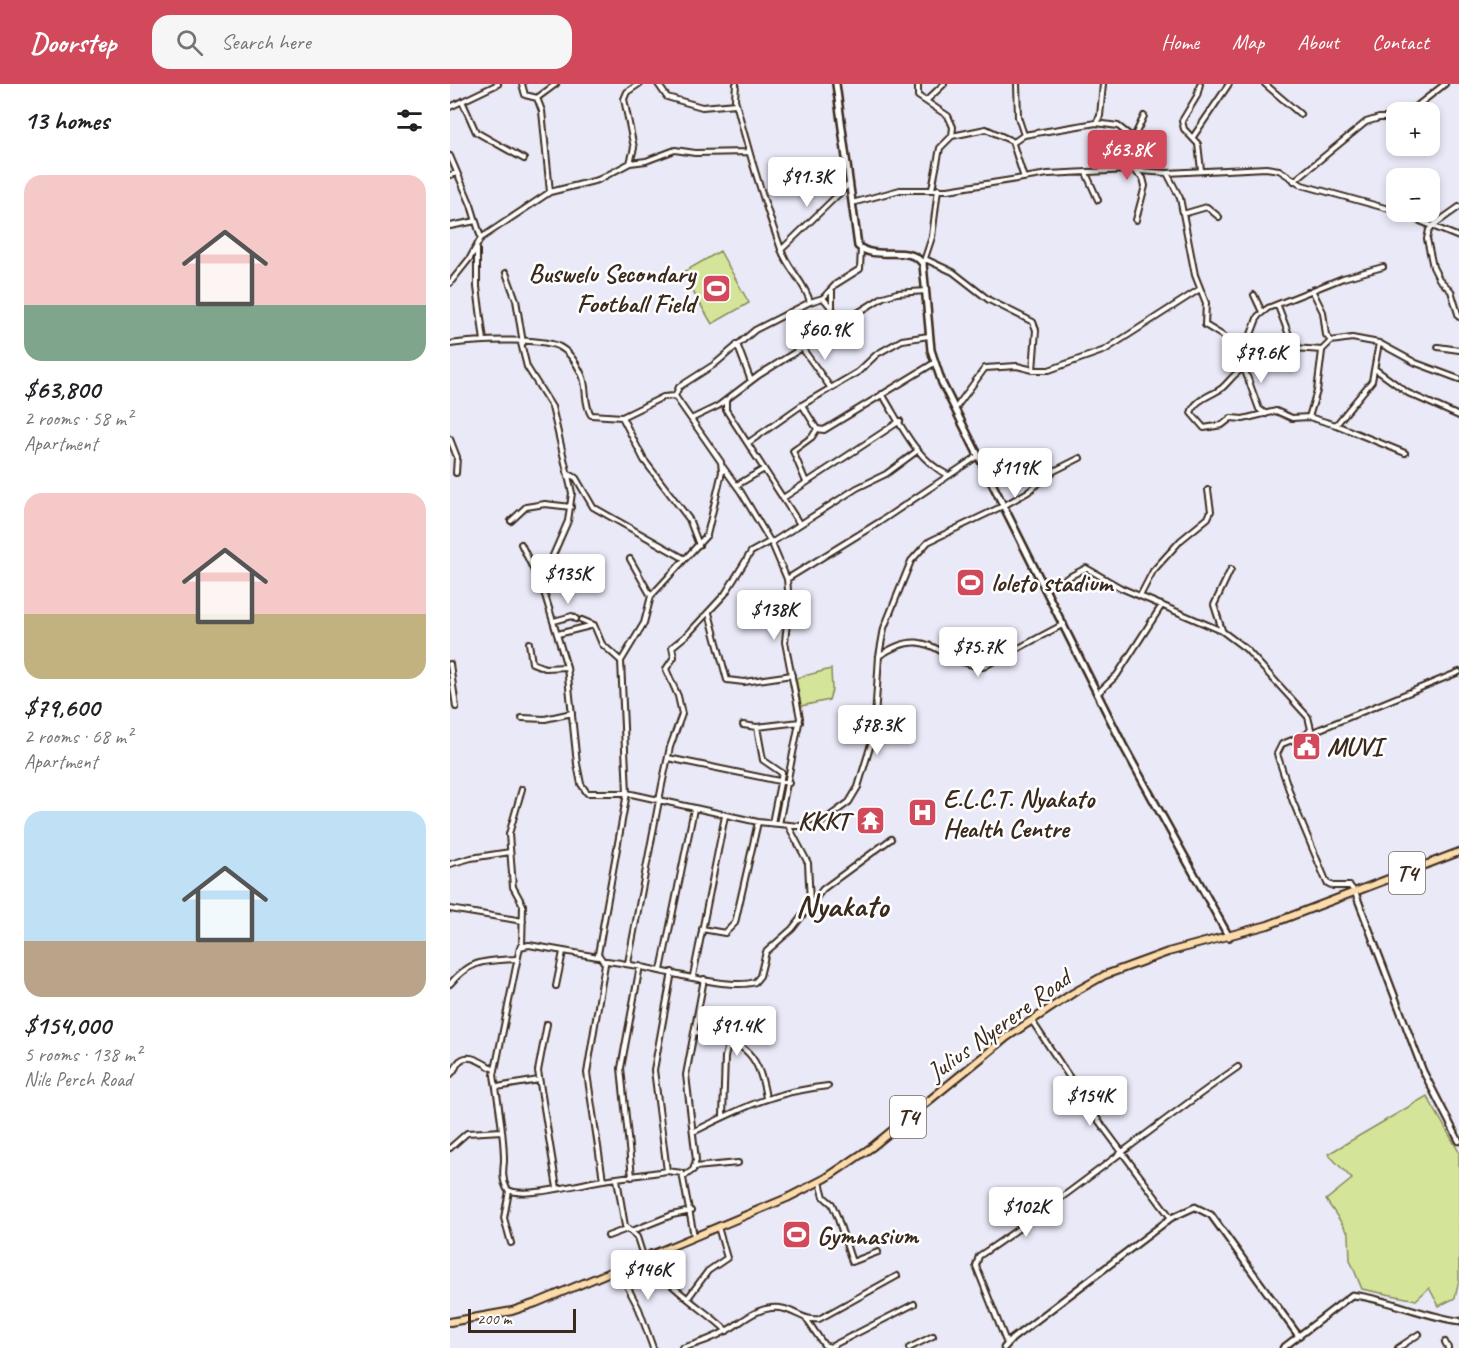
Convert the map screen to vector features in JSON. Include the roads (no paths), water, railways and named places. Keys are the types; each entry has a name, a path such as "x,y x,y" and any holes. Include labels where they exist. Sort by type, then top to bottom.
{"highway":[{"name":"Julius Nyerere Road","path":"450,1322 520,1308 820,1182 872,1147 953,1080 1072,993 1135,962 1229,937 1459,852"}],"main road":[{"path":"836,84 857,242 867,252 913,255 924,261 929,336 934,363 1124,747 1229,937"}],"street":[{"path":"450,107 498,84"},
{"path":"522,84 525,95 537,99 542,111 550,192"},
{"path":"537,99 556,84"},
{"path":"630,163 634,148 624,99 627,92 639,84"},
{"path":"658,84 667,97 702,106 736,104"},
{"path":"736,84 736,104 748,152 781,250 810,302"},
{"path":"918,84 918,96 951,120 952,136"},
{"path":"926,101 944,84"},
{"path":"1017,84 1018,117 1024,135"},
{"path":"1096,123 1100,116 1103,84"},
{"path":"1200,84 1197,96 1182,121 1184,129 1199,147 1201,170"},
{"path":"1193,137 1229,84"},
{"path":"1267,84 1300,114"},
{"path":"1422,102 1445,84"},
{"path":"463,102 476,132 524,159"},
{"path":"1136,220 1145,186 1143,178 1130,170 1125,156 1132,137 1144,116"},
{"path":"1294,181 1366,122 1386,118"},
{"path":"1014,142 1024,135 1096,123 1118,126 1132,137"},
{"path":"932,189 940,148 952,136 986,129 1014,142 1024,178"},
{"path":"450,283 477,248 481,238 550,192 598,180 630,163 646,161 675,150 703,153 748,152"},
{"path":"450,156 481,238"},
{"path":"851,203 900,190 960,188 1048,174 1266,168 1279,170 1294,181 1386,208"},
{"path":"450,175 457,172"},
{"path":"1167,172 1180,198 1206,309 1205,325 1233,342 1251,335 1262,312 1362,271 1383,267"},
{"path":"1086,173 1098,200"},
{"path":"781,250 848,185"},
{"path":"938,189 932,237 924,261 953,272 989,300 1033,322 1036,330 1033,370"},
{"path":"1183,214 1207,207 1219,217"},
{"path":"1459,207 1447,213 1426,235 1432,263 1439,279 1450,291 1459,317"},
{"path":"450,226 476,221"},
{"path":"1421,222 1459,237"},
{"path":"477,248 477,287 484,341"},
{"path":"675,396 679,387 715,364 737,344 768,322 823,298 836,284 860,269 861,248"},
{"path":"506,273 516,300 522,343 532,377 552,406 569,474 571,507 564,533 544,579 544,592 567,667 578,771 584,791 627,793 758,822 810,827 819,824 849,802 858,787 874,734 879,656 891,607 911,561 920,548 939,536 1005,505 1028,492 1053,471 1080,458"},
{"path":"956,409 985,368 1017,366 1033,370 1049,370 1113,347 1136,329 1156,320 1175,304 1200,289"},
{"path":"832,290 832,308"},
{"path":"1312,290 1323,312 1326,335 1331,341"},
{"path":"691,419 718,406 751,381 891,294 926,291"},
{"path":"1254,296 1262,312"},
{"path":"823,298 838,317 847,320"},
{"path":"1278,306 1292,346 1322,350 1329,346 1331,341"},
{"path":"837,326 838,317"},
{"path":"748,442 830,387 858,372 870,360 902,340 929,336"},
{"path":"1331,341 1352,338 1379,343 1416,363 1459,380"},
{"path":"450,344 484,341 549,344 563,349 582,375 591,416 622,417 663,397 675,396"},
{"path":"1336,425 1370,385 1379,343"},
{"path":"737,344 751,381"},
{"path":"1438,347 1459,350"},
{"path":"802,348 830,387"},
{"path":"1309,417 1317,391 1322,350"},
{"path":"802,405 817,429 824,430 934,363"},
{"path":"1266,414 1259,410 1244,368 1234,373 1223,387 1200,401 1191,413 1204,428 1222,425 1231,418 1243,419 1266,414 1276,411 1292,418 1309,417 1336,425 1405,453"},
{"path":"1375,369 1408,393 1459,416"},
{"path":"882,394 917,451 929,465 948,475"},
{"path":"675,396 722,467 737,485 771,542 787,579 789,602 785,642 800,722 779,824"},
{"path":"726,400 726,410"},
{"path":"718,406 726,410 799,523"},
{"path":"622,417 644,460 669,489 692,525 699,545"},
{"path":"783,498 900,421"},
{"path":"806,483 805,473 793,451 812,437 817,429"},
{"path":"450,440 456,457 456,473"},
{"path":"628,963 668,758 682,714 678,696 666,669 674,657 672,647 709,612 740,573 749,555 799,523 886,474 917,451"},
{"path":"787,579 881,521 980,455"},
{"path":"598,957 627,793 621,661 644,623 651,596 699,545 711,526 722,467"},
{"path":"737,485 764,469"},
{"path":"569,474 576,478 593,507 685,559"},
{"path":"1140,596 1153,571 1181,540 1208,518 1211,511 1208,490"},
{"path":"511,521 526,507 545,504 571,507"},
{"path":"521,544 536,575 544,579"},
{"path":"630,559 651,596"},
{"path":"1046,589 1086,568 1112,584 1222,631 1246,649 1308,717 1311,729 1307,734"},
{"path":"1222,631 1214,605 1231,569"},
{"path":"1098,693 1117,675 1162,605"},
{"path":"709,612 727,680 752,682 792,675"},
{"path":"554,621 572,616 576,619"},
{"path":"582,620 594,625 600,641 621,661"},
{"path":"879,656 901,643 915,640 983,667 1064,624"},
{"path":"558,634 594,625"},
{"path":"529,643 532,663 545,668 567,667"},
{"path":"450,664 456,707"},
{"path":"1459,672 1282,744 1277,754 1293,802 1327,883 1334,886 1350,886 1355,892 1423,1071 1459,1141"},
{"path":"522,718 545,719 572,713"},
{"path":"743,725 757,727 800,722"},
{"path":"757,727 763,760 782,771 782,781 772,823"},
{"path":"668,758 789,783"},
{"path":"522,789 509,826 513,887 522,901 522,945 516,959 494,1069 502,1131 504,1185 509,1191 526,1192 667,1171 678,1172 683,1177 694,1236"},
{"path":"661,970 694,809"},
{"path":"693,976 725,816"},
{"path":"702,929 725,933 735,923 758,822"},
{"path":"788,825 808,863 810,903"},
{"path":"522,945 598,957 704,979 744,984 755,982 760,976 766,952 792,929 810,903 839,876 891,839"},
{"path":"450,864 510,852"},
{"path":"450,909 523,921"},
{"path":"556,986 562,952"},
{"path":"450,984 460,972 472,964 516,959"},
{"path":"603,1180 586,1073 604,960"},
{"path":"632,1177 621,1068 640,966"},
{"path":"667,1171 654,1070 672,972"},
{"path":"695,1167 697,1153 686,1075 704,979"},
{"path":"1032,1021 1170,1218"},
{"path":"547,1024 539,1080 558,1188"},
{"path":"695,1032 729,1041 752,1055 766,1098"},
{"path":"723,1116 725,1057 729,1041"},
{"path":"450,1075 459,1062 465,1059 479,1059 494,1069"},
{"path":"1238,1067 1121,1151 1032,1220 977,1258 976,1266 1007,1346 1170,1218 1189,1208 1206,1210 1298,1335"},
{"path":"497,1087 539,1080"},
{"path":"693,1132 723,1116 766,1098 800,1089 828,1086"},
{"path":"450,1148 467,1133 502,1131"},
{"path":"683,1177 695,1167 738,1163"},
{"path":"617,1179 630,1230 643,1256"},
{"path":"820,1182 824,1197 836,1212 852,1263 878,1252"},
{"path":"509,1191 504,1218 511,1243"},
{"path":"608,1236 691,1211"},
{"path":"688,1298 708,1270 727,1258 717,1226"},
{"path":"651,1253 654,1264 726,1331"},
{"path":"617,1267 639,1309 653,1348"},
{"path":"807,1319 824,1317 897,1276"},
{"path":"1283,1348 1352,1295 1378,1299 1439,1318 1459,1321"},
{"path":"682,1348 726,1331 750,1315 771,1308 791,1310 807,1319 826,1347 834,1346 914,1304"},
{"path":"1398,1348 1419,1334"},
{"path":"909,1348 933,1336"},
{"path":"1445,1342 1449,1348"}],"place":[{"name":"Buswelu Secondary Football Field","path":"716,288"},
{"name":"loleto stadium","path":"970,582"},
{"name":"MUVI","path":"1306,746"},
{"name":"E.L.C.T. Nyakato Health Centre","path":"922,813"},
{"name":"KKKT","path":"870,820"},
{"name":"Gymnasium","path":"796,1235"}],"district":[{"name":"Nyakato","path":"842,905"}]}
